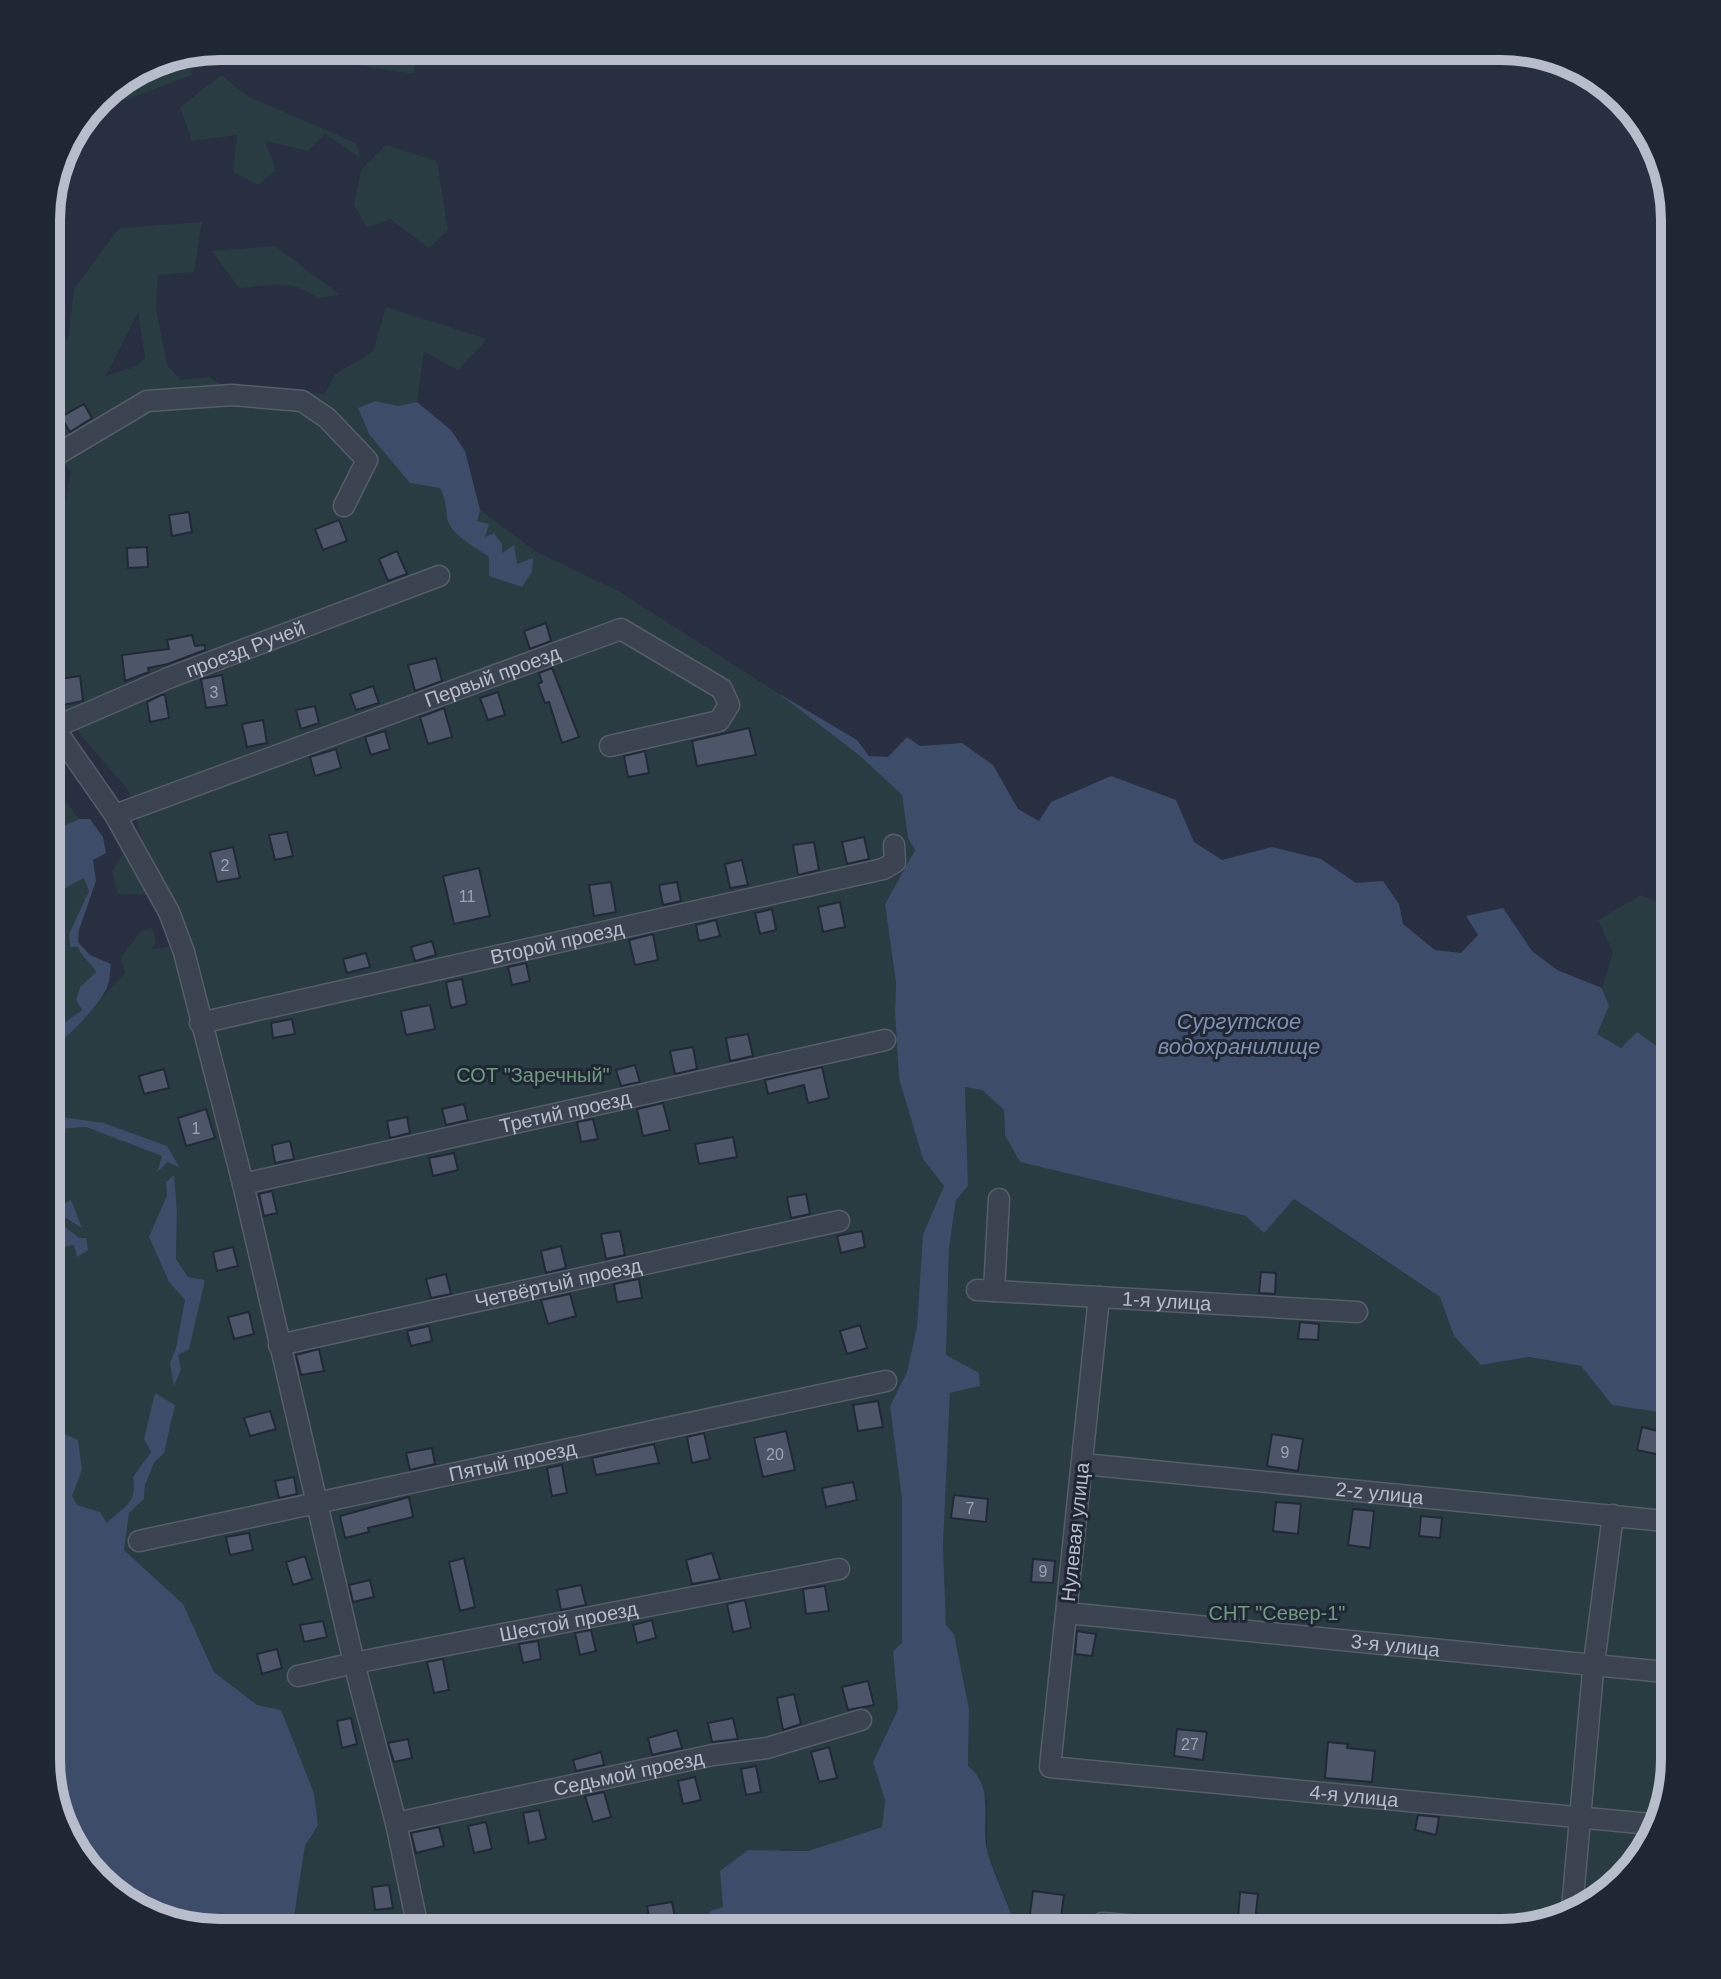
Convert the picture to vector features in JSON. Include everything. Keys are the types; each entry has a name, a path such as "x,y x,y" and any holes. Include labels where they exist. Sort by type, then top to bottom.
{"street":[{"path":"60,453 147,401 232,395 302,401 327,418 367,460 344,506"},
{"name":"проезд Ручей","path":"60,718 439,576"},
{"name":"Первый проезд","path":"115,815 621,629 722,689 729,705 719,721 610,746"},
{"path":"60,736 115,815 169,912 184,952 243,1184 354,1663 396,1823 416,1919"},
{"name":"Второй проезд","path":"200,1023 883,869 895,862 894,845"},
{"name":"Третий проезд","path":"243,1184 885,1040"},
{"name":"1-я улица","path":"999,1199 986,1290 1357,1312"},
{"name":"Четвёртый проезд","path":"279,1345 839,1221"},
{"name":"Нулевая улица","path":"1050,1767 1099,1297"},
{"name":"Пятый проезд","path":"139,1541 886,1381"},
{"name":"2-z улица","path":"1083,1464 1661,1520"},
{"path":"1573,1902 1594,1665 1613,1515"},
{"name":"Шестой проезд","path":"298,1676 839,1569"},
{"name":"3-я улица","path":"1067,1613 1661,1672"},
{"name":"Седьмой проезд","path":"396,1823 713,1755 767,1748 861,1720"},
{"name":"4-я улица","path":"1050,1767 1647,1824"}],"green space":[{"path":"356,60 415,60 414,74 356,65"},
{"path":"190,63 192,75 125,100 117,98 131,87 159,72"},
{"path":"221,75 249,97 356,143 360,158 325,134 308,151 265,141 276,170 258,185 233,172 237,135 192,141 180,107"},
{"path":"386,145 437,161 448,230 429,248 390,219 367,228 354,205 361,170"},
{"name":"СОТ \"Заречный\"","path":"202,222 194,272 158,275 156,309 167,365 181,380 209,377 226,388 325,394 335,374 373,352 386,307 487,339 458,370 424,352 417,402 398,406 376,401 448,503 480,510 537,552 620,592 778,693 860,756 902,795 908,838 915,850 885,904 896,983 895,1011 923,1159 944,1186 923,1234 917,1326 907,1372 890,1406 902,1499 902,1644 893,1651 898,1708 873,1762 885,1800 882,1827 808,1851 782,1849 723,1907 710,1911 706,1919 293,1919 305,1846 318,1825 314,1793 281,1711 257,1705 214,1672 183,1604 124,1550 129,1513 144,1499 150,1474 164,1453 155,1393 151,1416 151,1452 133,1477 133,1494 128,1504 107,1523 100,1512 77,1505 71,1496 82,1470 60,1438 60,1252 62,1247 74,1245 79,1238 60,1222 64,1218 80,1227 60,1213 60,1129 86,1127 163,1156 157,1170 168,1162 178,1167 166,1146 60,1119 60,1042 125,973 121,957 141,931 152,928 156,942 152,949 190,943 179,909 143,842 128,790 69,721 60,704 60,528 71,473 60,457 60,341 68,340 74,289 119,228","holes":["138,312 145,358 137,366 106,376","167,1195 177,1211 176,1259 188,1277 205,1281 178,1354 170,1363 185,1300 169,1282 149,1237"]},
{"path":"275,246 340,295 318,298 299,288 280,285 239,288 212,251"},
{"path":"60,804 68,804 79,819 60,828"},
{"path":"123,854 147,895 118,894 112,871"},
{"path":"84,878 89,891 69,934 71,947 78,947 96,972 80,987 76,1000 82,1010 60,1026 60,890"},
{"path":"1641,895 1661,904 1661,1056 1621,1048 1596,1034 1608,1006 1602,988 1613,952 1598,920"},
{"name":"СНТ \"Север-1\"","path":"965,1086 982,1090 1004,1110 1005,1135 1188,1201 1246,1216 1264,1232 1293,1199 1440,1297 1454,1336 1481,1365 1529,1357 1581,1366 1612,1405 1661,1413 1661,1769 1653,1810 1640,1839 1614,1872 1581,1898 1552,1911 1511,1919 1010,1919 1013,1918 987,1851 987,1800 968,1766 969,1709 954,1634 946,1625 943,1545 950,1392 979,1386 978,1373 946,1356 949,1248 956,1200 968,1186"}],"water":[{"path":"376,401 398,406 417,402 451,430 465,451 480,510 477,521 489,524 485,537 494,533 502,544 502,553 514,545 517,564 533,558 532,572 522,587 489,576 489,557 458,535 449,524 440,488 410,483 369,434 358,408"},
{"name":"Сургутское водохранилище","path":"778,693 857,740 869,756 888,757 907,737 920,746 962,743 993,765 1018,809 1039,821 1051,802 1111,776 1176,800 1194,842 1222,860 1272,847 1321,859 1356,883 1383,881 1399,904 1403,924 1435,950 1461,953 1478,935 1466,916 1503,908 1532,951 1557,970 1602,988 1609,1006 1597,1034 1621,1048 1637,1032 1661,1049 1661,1413 1612,1405 1581,1366 1529,1357 1481,1365 1454,1336 1440,1297 1294,1199 1264,1233 1246,1216 1020,1162 1005,1135 1004,1110 982,1090 965,1087 968,1186 956,1200 949,1248 946,1355 979,1373 980,1386 950,1393 943,1545 946,1625 954,1634 969,1709 968,1766 977,1775 985,1796 988,1854 1013,1919 706,1919 710,1911 723,1907 720,1871 748,1850 808,1851 882,1827 885,1800 873,1762 898,1709 893,1651 902,1643 902,1499 890,1406 907,1372 917,1326 923,1234 944,1186 923,1159 899,1078 896,983 885,904 915,850 908,838 902,795 860,756"},
{"path":"79,819 90,819 103,837 106,853 93,860 96,881 79,930 78,942 90,955 111,964 110,977 102,997 60,1042 60,1026 82,1010 76,1000 80,987 96,972 78,947 70,947 69,934 89,891 84,878 60,891 60,828"},
{"path":"60,1117 104,1123 167,1146 180,1168 168,1162 157,1172 162,1156 86,1127 60,1129"},
{"path":"174,1175 176,1259 188,1277 205,1280 189,1349 178,1355 181,1369 174,1386 170,1363 185,1300 169,1282 149,1237 167,1195 166,1182"},
{"path":"71,1200 82,1228 65,1218 60,1223 60,1206"},
{"path":"60,1223 79,1238 86,1238 88,1250 77,1257 74,1245 63,1247 60,1254"},
{"path":"155,1393 175,1405 164,1453 154,1463 145,1485 144,1499 129,1513 124,1550 183,1604 214,1672 257,1705 281,1710 314,1793 318,1825 305,1846 293,1919 210,1919 169,1911 140,1898 107,1872 93,1856 68,1810 60,1769 60,1432 78,1440 82,1470 72,1496 77,1505 100,1512 107,1523 131,1499 133,1477 151,1452 144,1439"}],"building":[{"path":"84,404 92,418 70,432 61,417"},
{"path":"189,512 192,532 172,536 169,515"},
{"path":"339,520 347,541 323,550 315,529"},
{"path":"147,547 148,567 128,568 127,548"},
{"path":"397,551 407,574 388,581 379,559"},
{"path":"546,623 551,641 530,649 524,631"},
{"path":"192,635 195,646 205,645 205,650 148,668 149,672 125,681 122,655 169,649 167,640"},
{"path":"436,658 442,681 415,691 408,665"},
{"path":"552,668 579,737 562,743 549,702 545,703 538,684 542,682 539,673"},
{"path":"222,675 227,705 206,708 201,679"},
{"path":"80,676 83,701 63,705 60,679"},
{"path":"373,686 379,703 356,710 350,694"},
{"path":"498,692 505,715 488,720 480,698"},
{"path":"165,695 169,718 150,722 147,702"},
{"path":"315,706 319,723 301,729 296,710"},
{"path":"444,708 452,737 428,744 420,717"},
{"path":"263,720 267,743 247,747 242,724"},
{"path":"749,728 756,755 697,766 692,741"},
{"path":"385,731 390,749 371,755 365,737"},
{"path":"336,749 341,768 315,776 310,757"},
{"path":"645,751 649,773 628,777 624,756"},
{"path":"287,832 293,856 275,860 269,835"},
{"path":"864,837 869,859 847,864 842,842"},
{"path":"814,842 819,870 798,875 793,845"},
{"path":"233,847 240,878 217,882 210,852"},
{"path":"742,860 748,885 730,888 725,864"},
{"path":"479,868 490,916 454,924 443,876"},
{"path":"611,882 616,912 594,916 589,885"},
{"path":"677,882 681,901 663,905 659,885"},
{"path":"840,902 845,927 823,932 818,907"},
{"path":"772,909 776,930 760,934 755,913"},
{"path":"716,920 720,936 699,941 696,925"},
{"path":"653,934 658,960 635,965 629,940"},
{"path":"432,941 436,955 415,961 411,947"},
{"path":"366,953 370,967 347,973 343,959"},
{"path":"526,963 530,981 512,985 508,967"},
{"path":"462,979 467,1004 451,1008 446,982"},
{"path":"430,1005 435,1029 406,1035 401,1011"},
{"path":"292,1019 295,1034 273,1038 271,1023"},
{"path":"748,1034 753,1056 730,1061 726,1038"},
{"path":"693,1047 697,1069 675,1074 670,1051"},
{"path":"635,1065 640,1082 621,1086 616,1070"},
{"path":"822,1067 829,1098 808,1103 804,1085 768,1094 765,1080"},
{"path":"164,1069 169,1088 144,1094 139,1076"},
{"path":"663,1103 670,1130 643,1136 637,1109"},
{"path":"464,1104 468,1120 446,1125 442,1109"},
{"path":"206,1109 215,1138 186,1146 178,1118"},
{"path":"407,1117 410,1133 390,1138 387,1121"},
{"path":"593,1119 598,1139 581,1142 577,1122"},
{"path":"733,1137 737,1157 699,1164 695,1144"},
{"path":"290,1141 294,1159 275,1163 272,1145"},
{"path":"454,1153 458,1170 433,1176 429,1158"},
{"path":"272,1191 277,1213 264,1216 259,1194"},
{"path":"806,1194 810,1214 791,1218 787,1197"},
{"path":"620,1231 625,1255 606,1259 601,1234"},
{"path":"862,1231 865,1247 841,1253 837,1236"},
{"path":"561,1246 566,1268 546,1273 541,1251"},
{"path":"233,1247 238,1266 217,1271 213,1252"},
{"path":"1261,1272 1276,1273 1275,1294 1259,1293"},
{"path":"446,1274 451,1294 431,1298 426,1279"},
{"path":"639,1279 642,1298 617,1302 614,1284"},
{"path":"570,1294 576,1316 548,1324 541,1300"},
{"path":"249,1312 254,1334 234,1339 228,1317"},
{"path":"1300,1322 1319,1324 1318,1340 1298,1339"},
{"path":"860,1325 867,1348 847,1354 840,1331"},
{"path":"429,1326 432,1341 411,1346 407,1331"},
{"path":"319,1349 324,1371 301,1375 296,1355"},
{"path":"878,1401 883,1427 858,1431 853,1405"},
{"path":"270,1411 276,1429 250,1436 244,1418"},
{"path":"1642,1427 1661,1432 1661,1455 1637,1450"},
{"path":"786,1431 795,1470 763,1477 754,1438"},
{"path":"704,1433 710,1459 692,1463 687,1437"},
{"path":"1272,1434 1303,1439 1298,1471 1267,1466"},
{"path":"654,1444 659,1463 596,1475 592,1458"},
{"path":"432,1448 435,1464 410,1470 406,1453"},
{"path":"562,1465 567,1493 552,1496 547,1468"},
{"path":"294,1477 297,1494 279,1498 275,1481"},
{"path":"853,1482 857,1500 826,1507 822,1488"},
{"path":"954,1495 988,1499 986,1522 951,1518"},
{"path":"409,1497 413,1517 368,1528 369,1532 345,1538 340,1516"},
{"path":"1276,1502 1301,1504 1298,1534 1273,1531"},
{"path":"1353,1509 1374,1511 1370,1548 1348,1545"},
{"path":"1421,1516 1442,1518 1440,1538 1419,1536"},
{"path":"249,1533 253,1550 230,1555 226,1537"},
{"path":"712,1553 720,1579 692,1584 686,1560"},
{"path":"305,1556 312,1579 293,1585 286,1562"},
{"path":"464,1558 475,1607 460,1611 449,1562"},
{"path":"1033,1559 1055,1561 1053,1583 1031,1582"},
{"path":"370,1580 374,1597 353,1602 349,1585"},
{"path":"581,1585 586,1605 561,1610 557,1590"},
{"path":"825,1586 829,1611 806,1614 803,1589"},
{"path":"745,1600 751,1628 733,1632 727,1604"},
{"path":"652,1620 656,1638 637,1643 633,1625"},
{"path":"323,1621 327,1637 304,1642 300,1625"},
{"path":"591,1630 596,1651 580,1655 575,1633"},
{"path":"1077,1631 1096,1634 1092,1656 1075,1654"},
{"path":"538,1641 541,1659 523,1663 519,1644"},
{"path":"277,1649 282,1668 262,1674 257,1654"},
{"path":"443,1659 449,1690 434,1693 427,1662"},
{"path":"868,1681 874,1705 848,1710 842,1687"},
{"path":"794,1694 801,1724 783,1730 777,1698"},
{"path":"351,1718 357,1744 342,1748 337,1721"},
{"path":"733,1718 738,1739 712,1742 708,1723"},
{"path":"1177,1729 1207,1732 1203,1760 1174,1756"},
{"path":"677,1730 682,1748 652,1755 648,1738"},
{"path":"408,1739 412,1758 394,1762 388,1743"},
{"path":"1328,1742 1375,1751 1372,1782 1325,1778"},
{"path":"829,1747 837,1778 819,1782 811,1752"},
{"path":"601,1752 604,1765 576,1771 573,1760"},
{"path":"756,1766 761,1792 746,1795 741,1769"},
{"path":"695,1777 701,1800 683,1804 678,1781"},
{"path":"604,1792 611,1817 593,1822 585,1796"},
{"path":"539,1810 546,1839 529,1843 523,1813"},
{"path":"1418,1815 1439,1817 1436,1835 1415,1830"},
{"path":"486,1822 492,1849 474,1853 468,1826"},
{"path":"439,1827 444,1846 416,1853 411,1833"},
{"path":"389,1885 393,1908 375,1910 372,1887"},
{"path":"1033,1891 1064,1895 1061,1919 1029,1919"},
{"path":"1240,1892 1258,1894 1255,1919 1238,1919"},
{"path":"672,1902 675,1919 649,1919 647,1906"}]}
